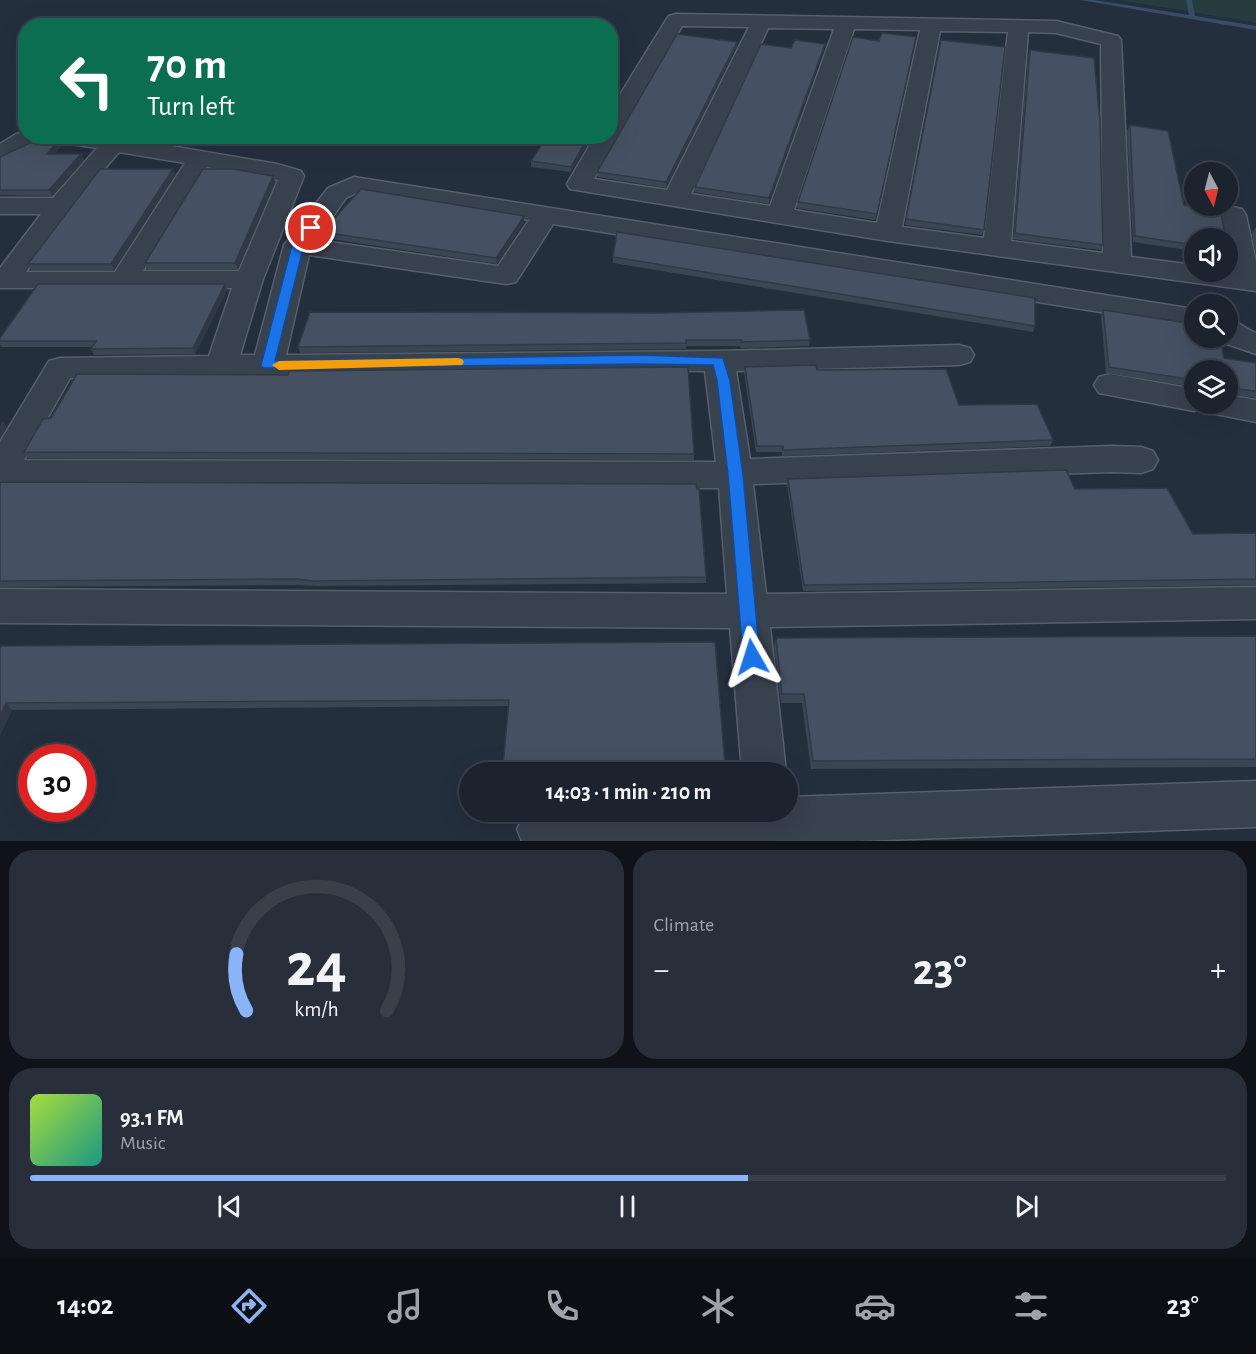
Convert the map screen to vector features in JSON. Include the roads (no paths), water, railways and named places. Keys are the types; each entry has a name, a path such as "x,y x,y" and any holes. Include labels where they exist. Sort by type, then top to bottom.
{"street":[{"path":"618,118 676,20 1056,27 1111,40 1117,264"},
{"path":"676,198 761,22"},
{"path":"780,214 846,23"},
{"path":"888,233 931,25"},
{"path":"997,246 1019,26"},
{"path":"0,154 18,143"},
{"path":"220,366 249,279 292,176 277,171 113,144 60,206 5,281 249,279"},
{"path":"603,144 579,184 780,214 888,233 1251,281 1233,216"},
{"path":"123,281 200,159"},
{"path":"268,365 298,245 337,193 354,184 1184,316"},
{"path":"0,206 60,206"},
{"path":"298,245 506,276 545,216"},
{"path":"1238,337 1256,344"},
{"path":"958,355 718,361 639,360 60,368 0,473 735,474 1112,459 1141,460"},
{"path":"718,361 723,381 735,474 763,762"},
{"path":"1110,385 1184,398"},
{"path":"1238,408 1256,411"},
{"path":"0,606 747,611 1256,603"},
{"path":"798,815 1256,804"},
{"path":"540,829 663,822"}],"waterway":[{"path":"1083,0 1192,17"},
{"path":"1189,0 1192,17"},
{"path":"1192,17 1256,28"}]}
